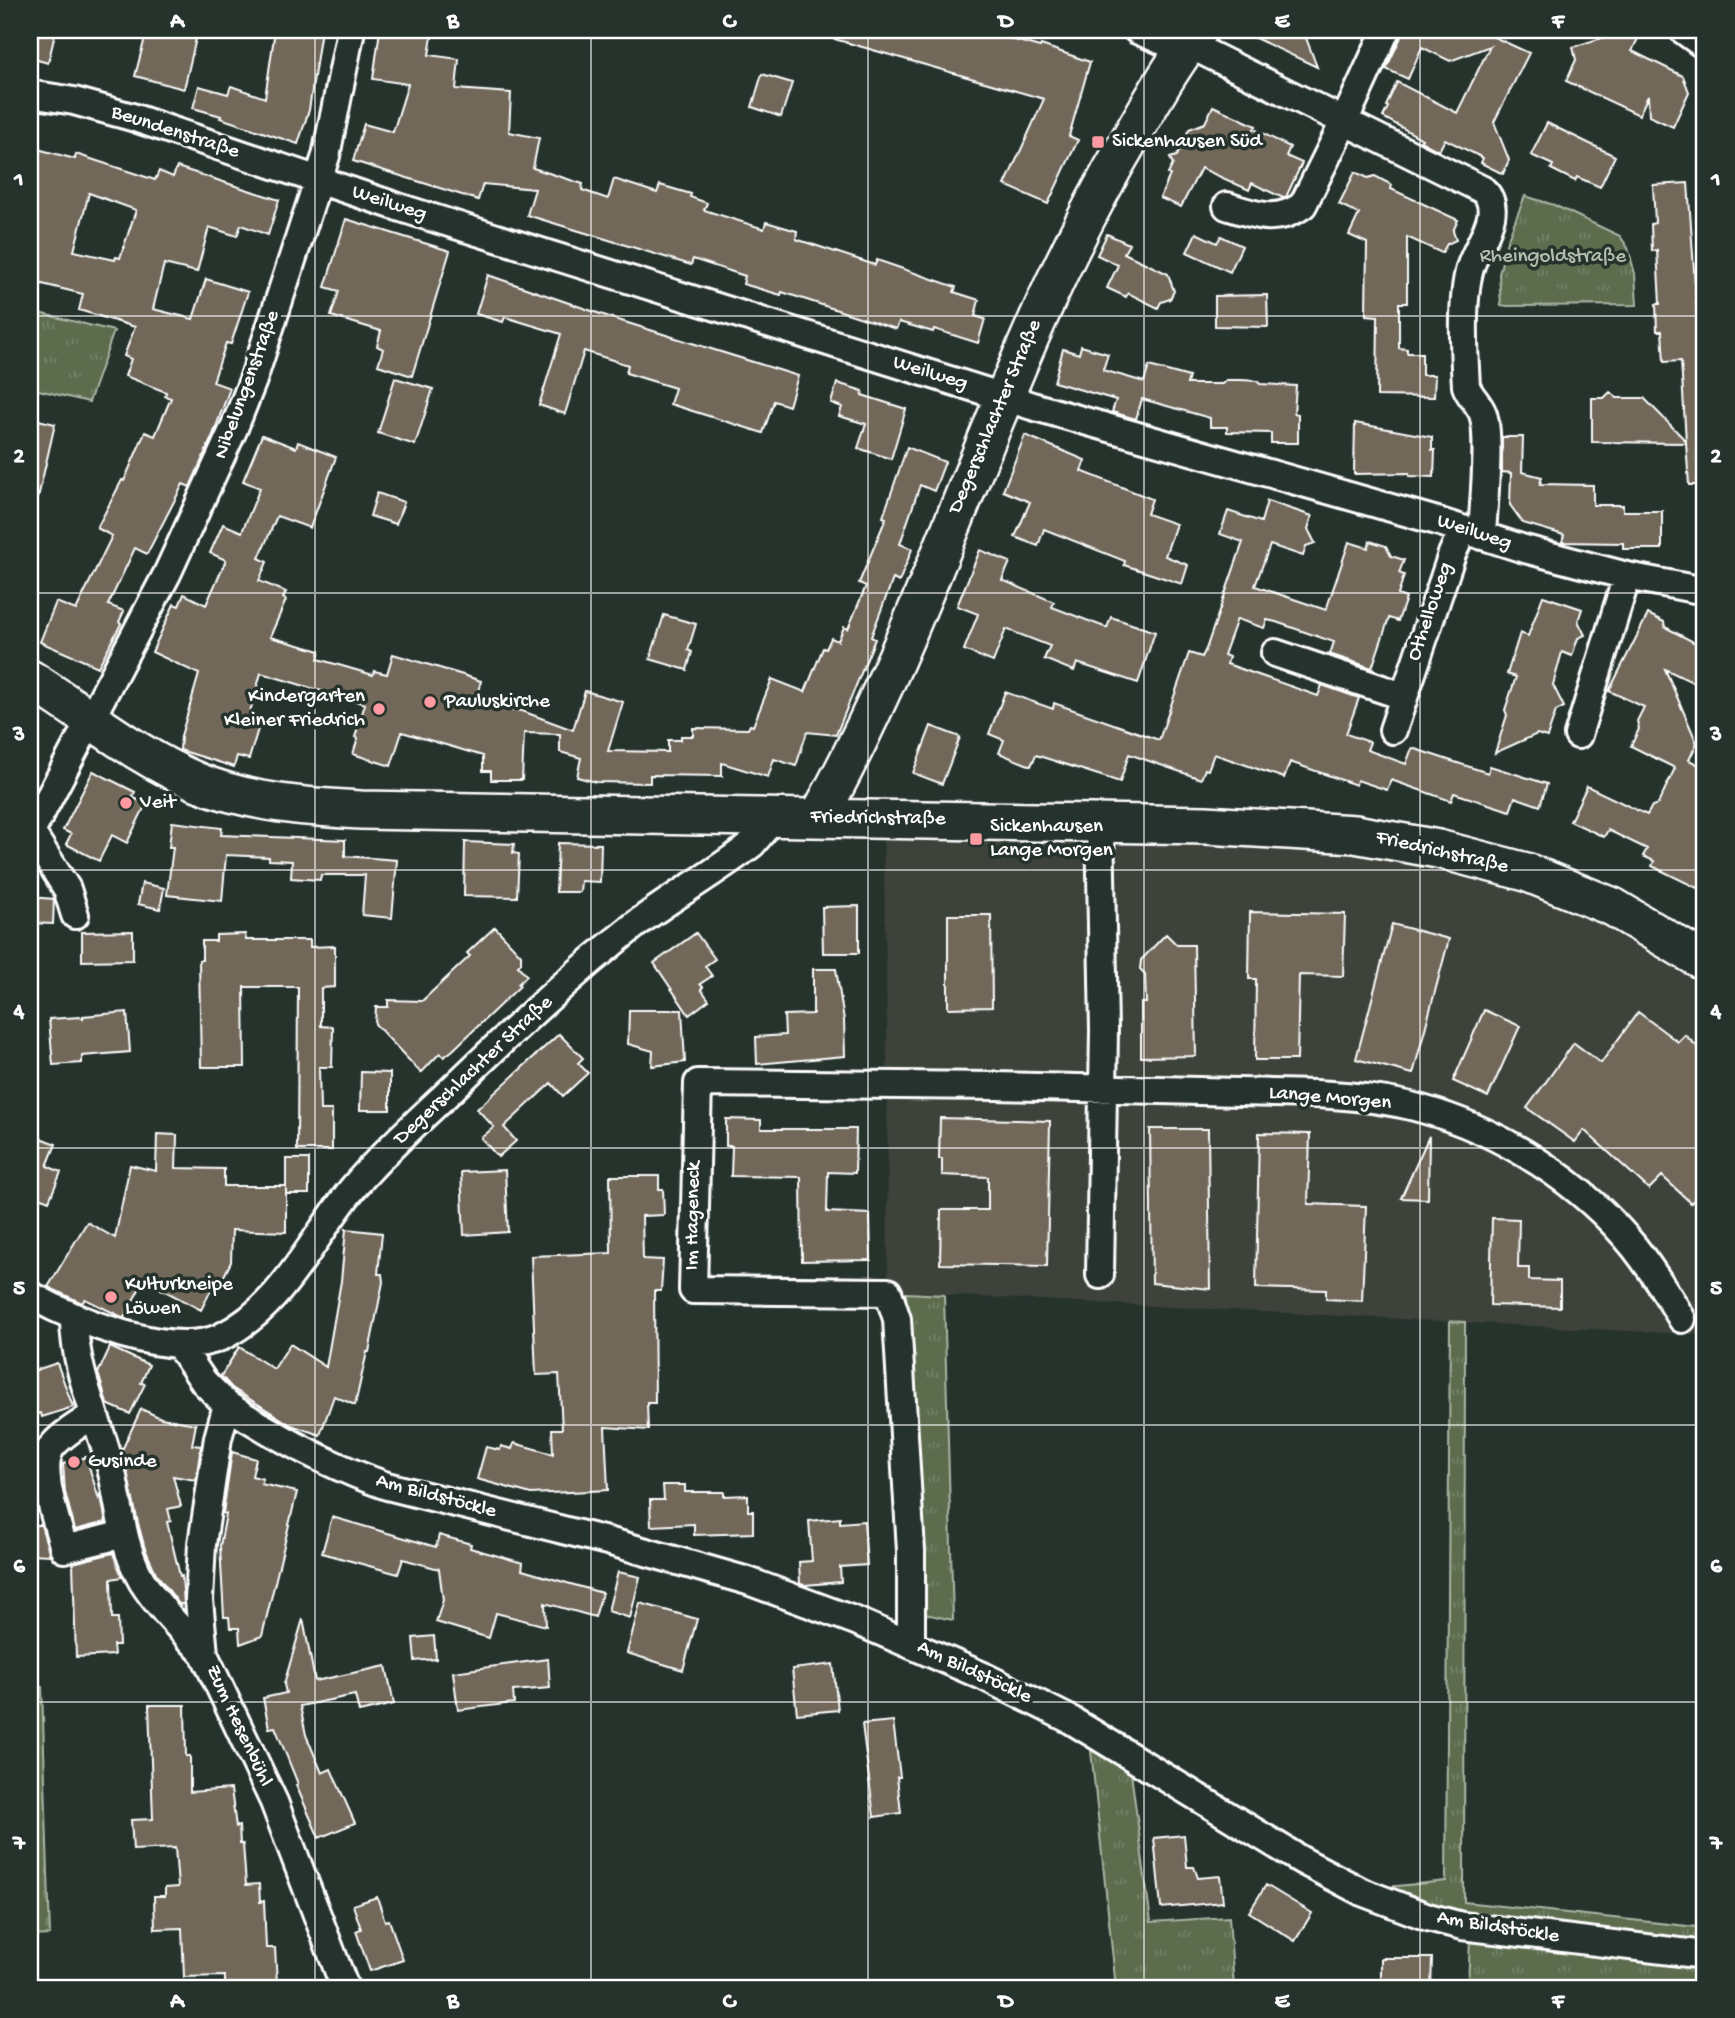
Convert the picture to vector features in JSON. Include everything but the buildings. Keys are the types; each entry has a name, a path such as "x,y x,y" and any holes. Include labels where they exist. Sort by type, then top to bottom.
{"street":[{"name":"Nibelungenstraße","path":"31,833 88,718 167,574 234,428 253,380 319,181 333,128 351,30"},
{"path":"1137,30 1190,41 1344,122 1483,190 1490,197 1491,219 1469,269 1466,289 1466,386 1470,397 1480,406 1486,427 1472,533"},
{"path":"1227,206 1271,217 1291,214 1303,205 1386,30"},
{"path":"1683,30 1705,46"},
{"name":"Degerschlachter Straße","path":"818,818 877,702 1045,298 1088,211 1190,41"},
{"name":"Beundenstraße","path":"30,94 132,117 319,181"},
{"name":"Weilweg","path":"319,181 1003,396 1472,533 1627,576 1705,591"},
{"name":"Othelloweg","path":"1393,730 1452,554 1472,533"},
{"path":"1578,735 1627,576"},
{"path":"1275,653 1403,696"},
{"name":"Friedrichstraße","path":"30,679 141,752 198,782 248,797 296,806 361,810 1100,822 1355,834 1438,849 1526,872 1570,888 1613,907 1705,962"},
{"name":"Degerschlachter Straße","path":"189,1344 219,1338 246,1322 270,1302 354,1187 451,1090 634,927 752,844 763,831 769,817"},
{"path":"1100,822 1104,1088 1100,1275"},
{"path":"31,833 67,889 75,915"},
{"name":"Im Hageneck","path":"911,1645 911,1551 897,1319 888,1292 693,1290 698,1083 1104,1088"},
{"name":"Lange Morgen","path":"1104,1088 1343,1095 1422,1109 1459,1121 1540,1164 1600,1211 1634,1247 1682,1319"},
{"path":"30,1295 74,1318 156,1342 189,1344 204,1382 227,1405"},
{"path":"74,1318 74,1340 111,1468 124,1534 134,1564 142,1580 170,1617 204,1654"},
{"name":"Am Bildstöckle","path":"227,1405 305,1451 387,1486 611,1542 748,1581 833,1612 911,1645 983,1676 1071,1720 1301,1860 1392,1905 1462,1926 1705,1955"},
{"name":"Zum Hesenbühl","path":"227,1405 218,1438 202,1544 199,1600 204,1654 274,1802 345,1988"},
{"path":"94,1414 50,1449 46,1466 47,1485 64,1549 124,1534"}],"shaded area":[{"path":"883,819 1396,840 1705,962 1705,1335 888,1292"}],"green space":[{"name":"Rheingoldstraße","path":"1525,196 1554,205 1620,236 1628,248 1635,274 1637,305 1501,306 1499,274 1507,241"},
{"path":"30,311 114,331 89,402 30,388"},
{"path":"906,1293 944,1295 953,1620 925,1614"},
{"path":"1450,1321 1465,1322 1464,1902 1705,1928 1705,1946 1463,1917 1377,1888 1446,1881"},
{"path":"30,1687 42,1687 50,1935 30,1936"},
{"path":"1091,1750 1131,1773 1151,1922 1229,1917 1234,1988 1116,1988"},
{"path":"1470,1938 1705,1966 1705,1988 1468,1988"}],"place":[{"name":"Sickenhausen Süd","path":"1098,142"},
{"name":"Pauluskirche","path":"430,702"},
{"name":"Kindergarten Kleiner Friedrich","path":"379,709"},
{"name":"Veit","path":"126,803"},
{"name":"Sickenhausen Lange Morgen","path":"976,839"},
{"name":"Kulturkneipe Löwen","path":"111,1297"},
{"name":"Gusinde","path":"74,1462"}]}
